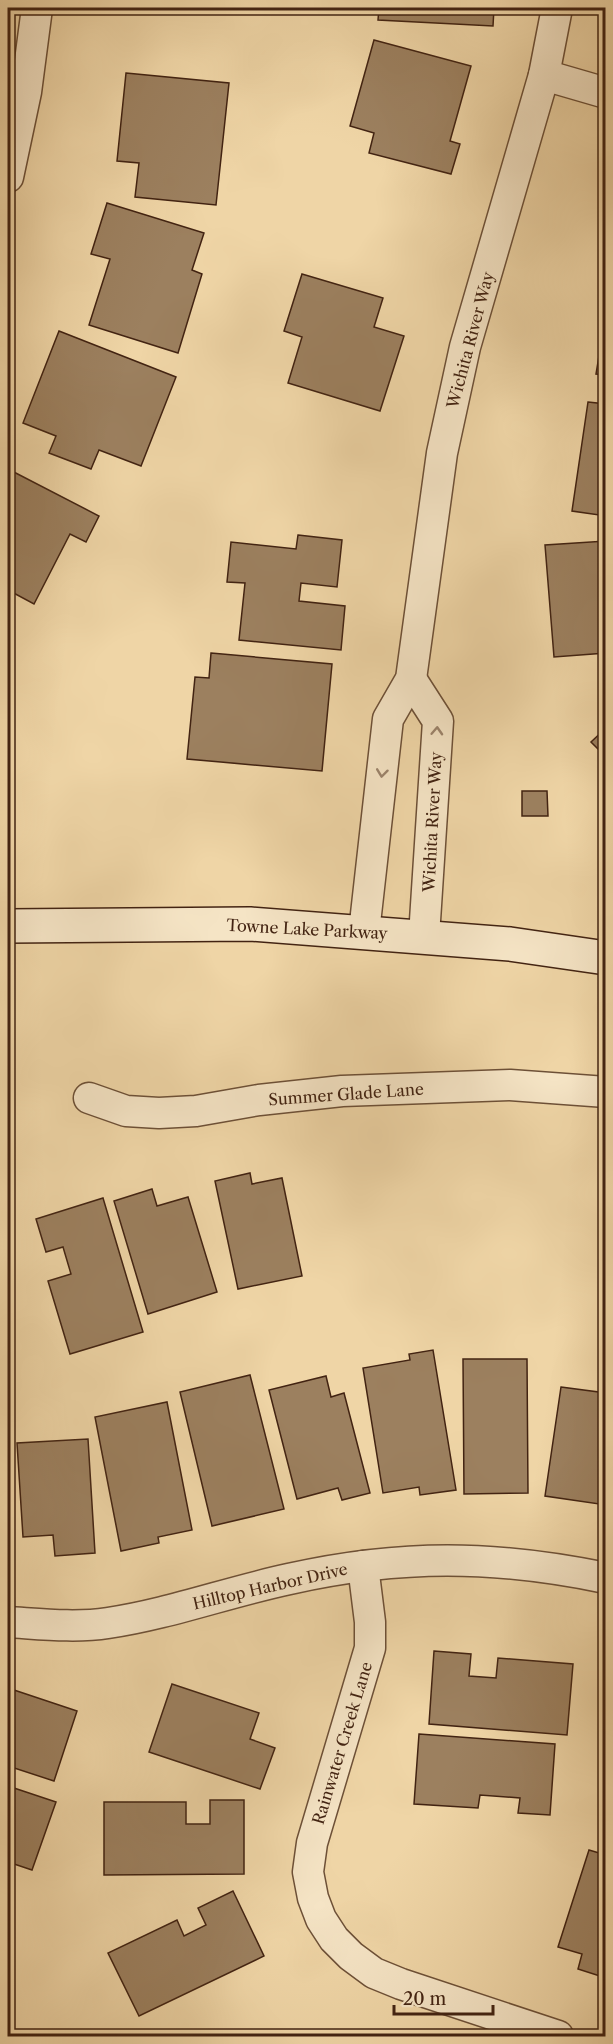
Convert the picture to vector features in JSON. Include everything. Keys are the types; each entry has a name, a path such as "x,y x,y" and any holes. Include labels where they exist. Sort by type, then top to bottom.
{"street":[{"path":"8,177 26,92 38,8"},
{"name":"Wichita River Way","path":"364,932 388,719 411,679 442,453 465,347 544,75 557,8"},
{"path":"544,75 606,93"},
{"name":"Wichita River Way","path":"411,679 438,721 424,936"},
{"name":"Towne Lake Parkway","path":"8,926 250,924 510,944 606,958"},
{"name":"Summer Glade Lane","path":"89,1098 126,1111 159,1113 196,1111 258,1100 353,1090 510,1085 606,1092"},
{"name":"Hilltop Harbor Drive","path":"8,1622 59,1625 106,1623 153,1614 289,1579 363,1566 431,1559 510,1562 606,1578"},
{"name":"Rainwater Creek Lane","path":"363,1566 370,1613 370,1648 312,1843 308,1872 313,1898 321,1919 334,1939 374,1973 558,2037"}],"building":[{"path":"379,8 494,8 493,26 378,20"},
{"path":"374,40 471,66 450,141 460,144 451,174 369,153 374,133 350,126"},
{"path":"126,73 229,83 216,205 135,197 139,163 117,161"},
{"path":"107,203 204,233 192,270 202,274 178,353 89,325 110,259 91,254"},
{"path":"302,274 383,298 374,327 404,336 380,411 288,383 302,337 284,331"},
{"path":"59,331 176,377 141,466 99,450 91,469 49,453 56,436 23,423"},
{"path":"603,332 606,332 606,375 596,374"},
{"path":"588,402 606,404 606,516 572,511"},
{"path":"8,469 99,516 86,542 70,534 34,604 8,590"},
{"path":"298,535 342,540 337,587 301,583 299,601 345,606 341,650 239,640 245,583 227,582 231,542 296,549"},
{"path":"606,541 606,653 554,657 545,545"},
{"path":"211,653 332,664 322,771 187,759 195,677 209,678"},
{"path":"606,728 606,757 591,742"},
{"path":"522,791 547,791 548,816 522,816"},
{"path":"250,1173 252,1184 282,1178 302,1276 238,1289 215,1181"},
{"path":"152,1189 157,1206 188,1197 217,1292 148,1314 114,1201"},
{"path":"103,1198 143,1332 70,1354 48,1281 71,1274 63,1247 46,1252 36,1219"},
{"path":"433,1350 456,1490 420,1495 419,1487 383,1493 363,1368 410,1360 409,1354"},
{"path":"463,1359 527,1359 528,1493 464,1494"},
{"path":"250,1375 284,1509 212,1526 180,1392"},
{"path":"326,1376 331,1397 344,1393 370,1493 342,1500 338,1488 297,1499 269,1390"},
{"path":"561,1387 606,1393 606,1505 545,1496"},
{"path":"167,1402 192,1530 158,1537 159,1543 121,1551 95,1417"},
{"path":"88,1439 95,1553 55,1556 53,1535 23,1537 17,1443"},
{"path":"434,1651 471,1654 469,1676 496,1678 498,1658 573,1664 567,1735 429,1724"},
{"path":"172,1684 259,1713 250,1739 275,1748 260,1789 149,1752"},
{"path":"8,1688 77,1711 54,1781 8,1766"},
{"path":"419,1734 555,1744 550,1815 518,1813 520,1798 480,1795 478,1808 414,1804"},
{"path":"8,1786 56,1802 32,1870 8,1862"},
{"path":"210,1800 244,1800 244,1874 104,1875 104,1802 186,1802 186,1824 210,1824"},
{"path":"589,1850 606,1855 606,1978 578,1969 582,1954 558,1947"},
{"path":"233,1891 264,1956 139,2016 108,1953 177,1920 184,1936 206,1925 198,1908"}]}
